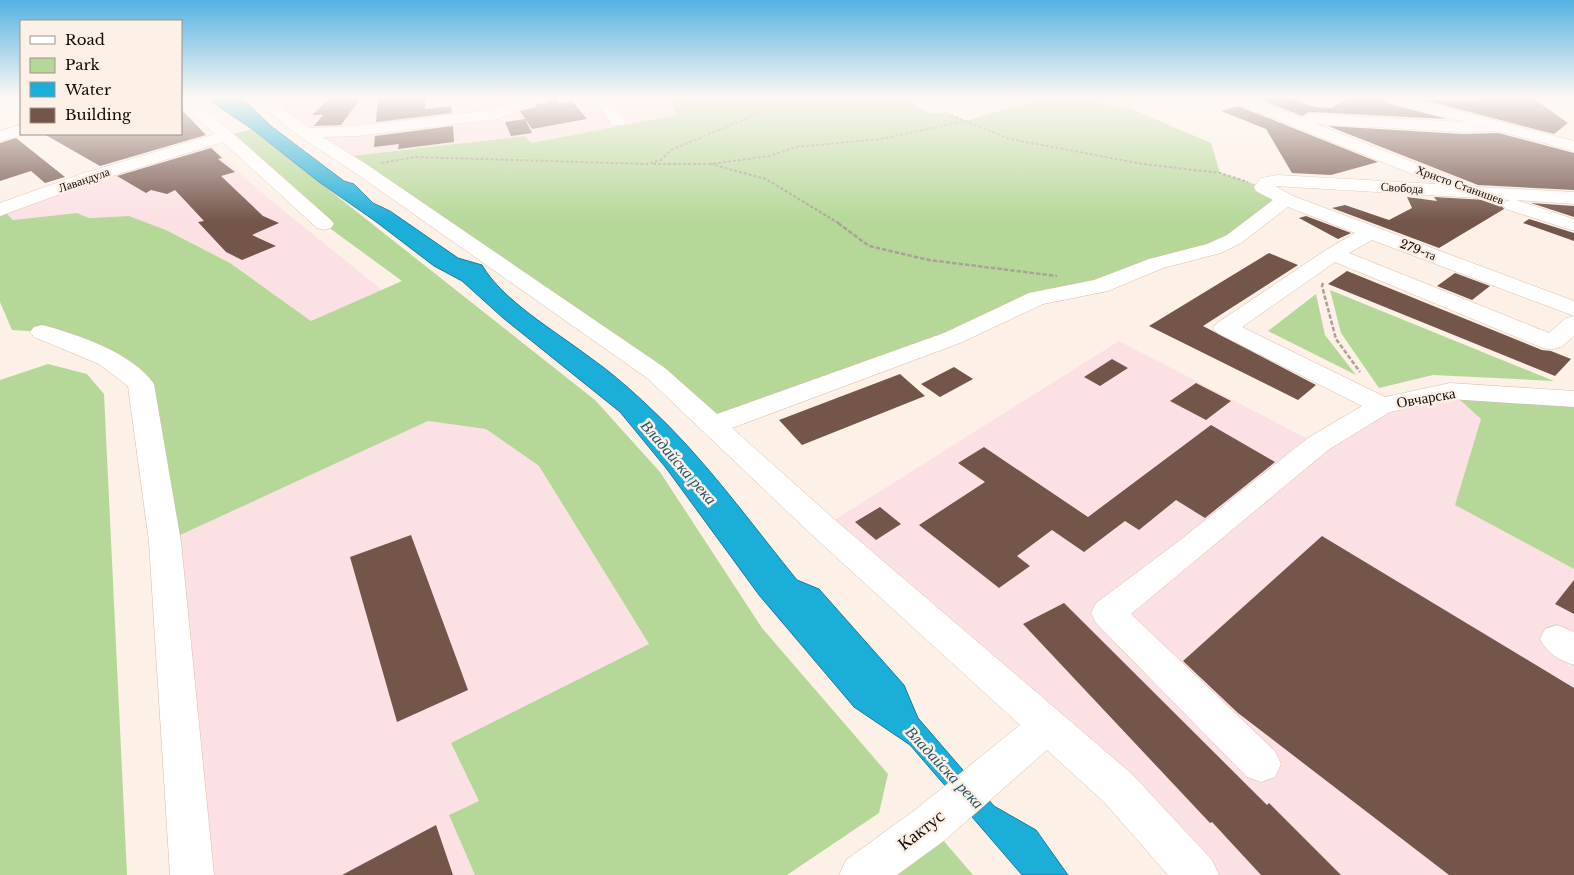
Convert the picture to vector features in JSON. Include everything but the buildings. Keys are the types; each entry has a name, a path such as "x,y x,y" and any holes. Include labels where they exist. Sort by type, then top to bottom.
{"street":[{"name":"Лавандула","path":"0,210 90,177 217,139"},
{"path":"229,139 324,224"},
{"path":"315,139 360,168 656,373 823,527 1036,736 1119,789 1197,875"},
{"name":"Христо Станишев","path":"1340,139 1476,193 1574,225"},
{"path":"1547,139 1574,146"},
{"name":"Свобода","path":"1263,187 1268,182 1276,180 1574,198"},
{"name":"279-та","path":"1263,187 1286,200 1574,309"},
{"path":"714,425 952,338 1037,298 1100,286 1156,263 1214,249 1234,239 1286,200"},
{"path":"1371,232 1333,254 1225,328 1382,406"},
{"path":"1333,254 1552,343 1574,323"},
{"path":"42,332 109,358 129,371 142,384 164,542 192,875"},
{"name":"Овчарска","path":"1260,764 1108,613 1190,549 1318,444 1382,406 1450,390 1574,399"},
{"name":"Кактус","path":"862,875 930,825 1036,736"}],"path":[{"path":"647,164 661,160 671,150 697,139"},
{"path":"360,168 416,157 710,164 769,156 796,147 882,139"},
{"path":"1010,139 1143,164 1220,173 1263,187"},
{"path":"710,164 766,179 842,226 869,246 929,260 1057,276"},
{"path":"1333,254 1322,286 1336,339 1382,406"}],"shaded area":[{"path":"316,139 499,139 342,157"},
{"path":"526,139 552,139 530,143"},
{"path":"211,145 279,207 382,290 311,321 230,263 166,230 129,216 89,218 77,213 13,220 7,214 78,184"},
{"path":"1119,341 1318,444 1382,406 1450,391 1482,419 1455,505 1574,569 1574,875 1197,875 823,527"},
{"path":"428,421 486,429 539,466 649,644 451,743 480,801 450,815 475,875 192,875 165,542"}],"green space":[{"path":"229,139 264,139 595,400 660,472 762,628 888,774 879,813 787,875 475,875 449,815 479,801 451,743 649,644 539,466 486,429 428,421 165,542 141,384 42,332 12,330 0,302 0,216 7,214 13,220 77,213 89,218 129,216 166,230 230,263 311,321 402,281 324,224"},
{"path":"500,139 527,139 531,143 553,139 1201,139 1211,143 1220,173 1263,187 1286,200 1234,239 1067,291 714,425 342,157"},
{"path":"1330,290 1554,381 1433,375 1379,388 1341,333"},
{"path":"1316,294 1325,335 1356,375 1268,331"},
{"path":"48,364 87,374 104,394 127,875 0,875 0,380"},
{"path":"1450,391 1574,399 1574,569 1455,505 1481,419"},
{"path":"930,825 973,875 861,875"}],"water":[{"name":"Владайска река","path":"264,139 288,139 344,181 354,184 373,203 390,211 458,258 482,265 491,278 516,303 603,367 632,391 687,445 797,580 819,589 904,685 918,718 994,806 1036,830 1068,875 1022,875 910,745 854,707 759,595 666,468 620,412 503,318 462,281 434,266 375,221 319,182"}]}
